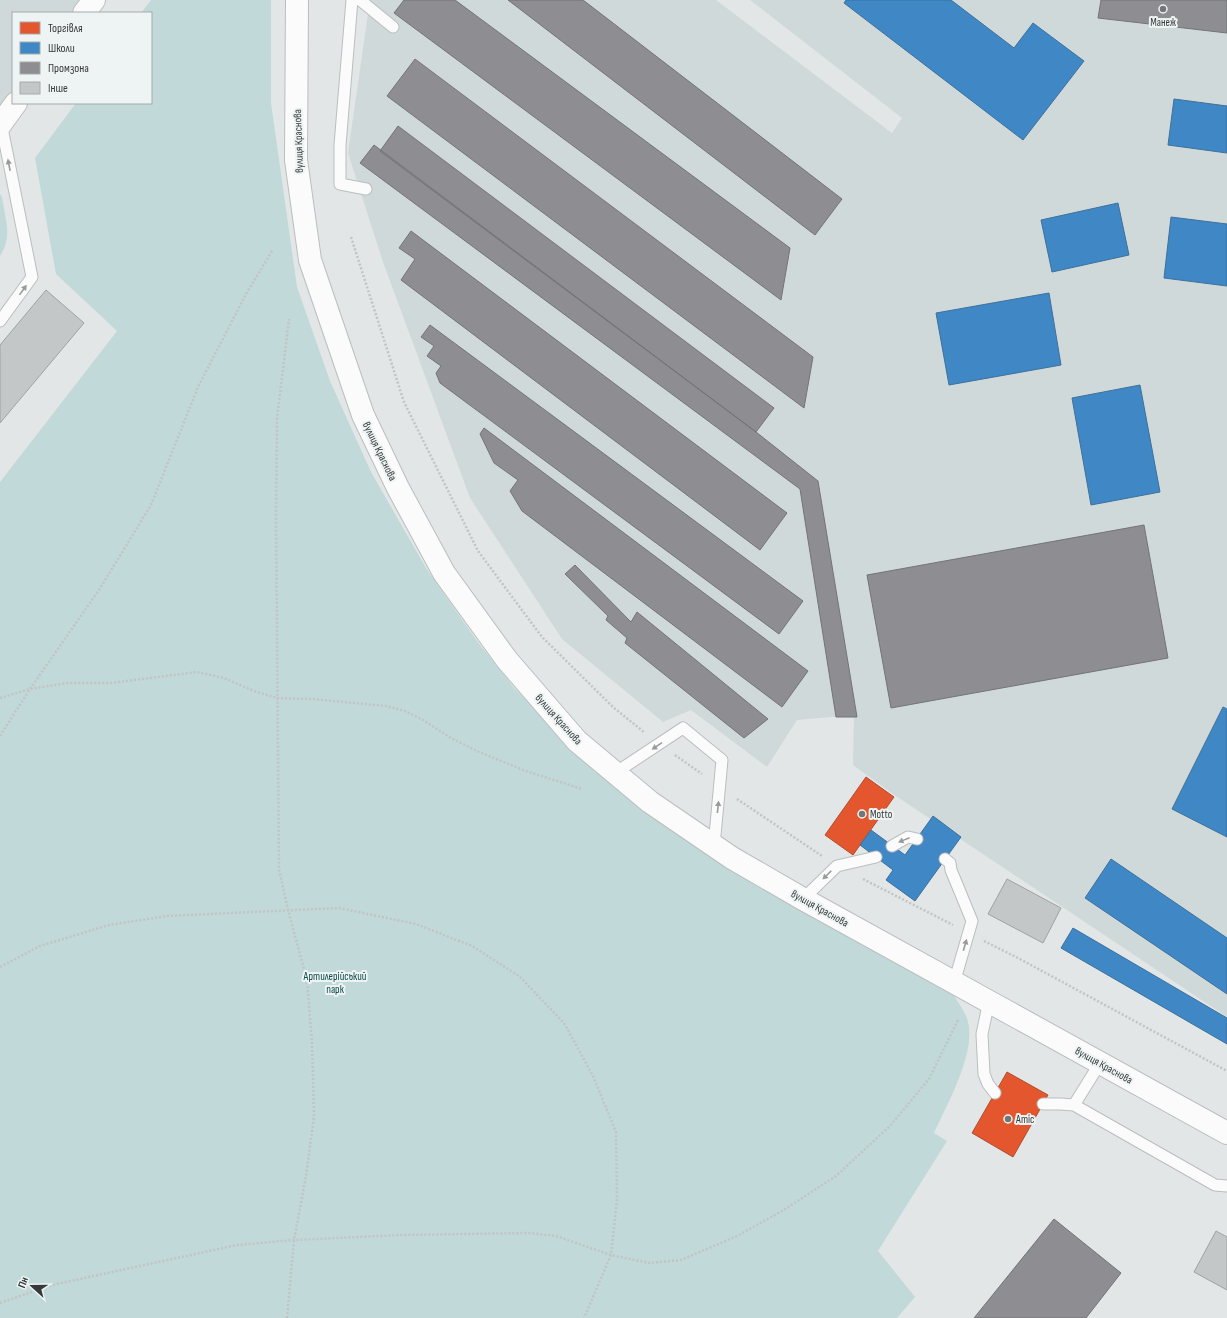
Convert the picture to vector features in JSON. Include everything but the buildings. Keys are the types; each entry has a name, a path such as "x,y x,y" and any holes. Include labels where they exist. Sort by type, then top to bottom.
{"main road":[{"path":"85,12 94,0"},
{"name":"вулиця Краснова","path":"297,0 296,160 310,260 363,415 398,488 444,573 507,660 577,741 650,802 732,858 803,899 1227,1133"},
{"path":"0,124 15,104"}],"lane":[{"path":"352,0 340,145 340,184 366,189"},
{"path":"360,0 393,27"},
{"path":"0,124 32,277 0,321"},
{"path":"615,773 683,728 722,760 714,846"},
{"path":"892,846 908,837 917,839"},
{"path":"803,899 837,866 876,857"},
{"path":"945,859 950,863 951,870 972,921 954,982"},
{"path":"988,1001 982,1034 984,1074 988,1084 995,1093"},
{"path":"1074,1105 1100,1064"},
{"path":"1043,1104 1074,1105 1215,1185 1227,1186"}],"path":[{"path":"351,237 404,402 478,551 542,637 613,708 720,787 837,866 1018,958 1227,1071"},
{"path":"0,736 30,689 99,590 151,505 198,387 246,294 272,251"},
{"path":"287,1318 294,1240 306,1176 314,1116 312,1043 307,980 288,910 279,869 276,419 289,319"},
{"path":"0,698 30,689 67,683 110,683 197,672 224,678 254,691 277,698 312,699 386,706 405,711 423,720 451,738 479,752 526,771 582,789"},
{"path":"0,967 40,946 109,925 167,916 288,910 339,908 416,924 472,946 519,976 564,1023 593,1076 616,1132 617,1200 611,1255 584,1318"},
{"path":"0,1303 52,1285 237,1245 294,1240 401,1235 530,1233 556,1236 611,1255 649,1263 681,1260 737,1236 782,1211 836,1176 890,1126 929,1079 958,1020"}],"shaded area":[{"path":"0,0 91,0 82,12 12,12 12,104 0,120"},
{"path":"371,0 716,0 892,133 902,118 750,0 1227,0 1227,1017 893,794 853,765 854,715 797,720 767,767 691,710 663,722 562,639 470,498 383,262 348,153"}],"green space":[{"name":"Артилерійський парк","path":"151,0 271,0 271,103 297,287 330,381 371,472 426,568 477,641 515,689 615,786 950,989 963,1009 969,1029 969,1043 954,1091 934,1133 947,1141 878,1251 915,1297 897,1318 0,1318 0,482 117,331 56,274 35,158 75,104 152,104 152,12 142,12"},
{"path":"0,194 2,197 6,220 7,235 4,249 0,256"}],"place":[{"name":"Манеж","path":"1163,9"},
{"name":"Motto","path":"862,814"},
{"name":"Amic","path":"1008,1119"}]}
